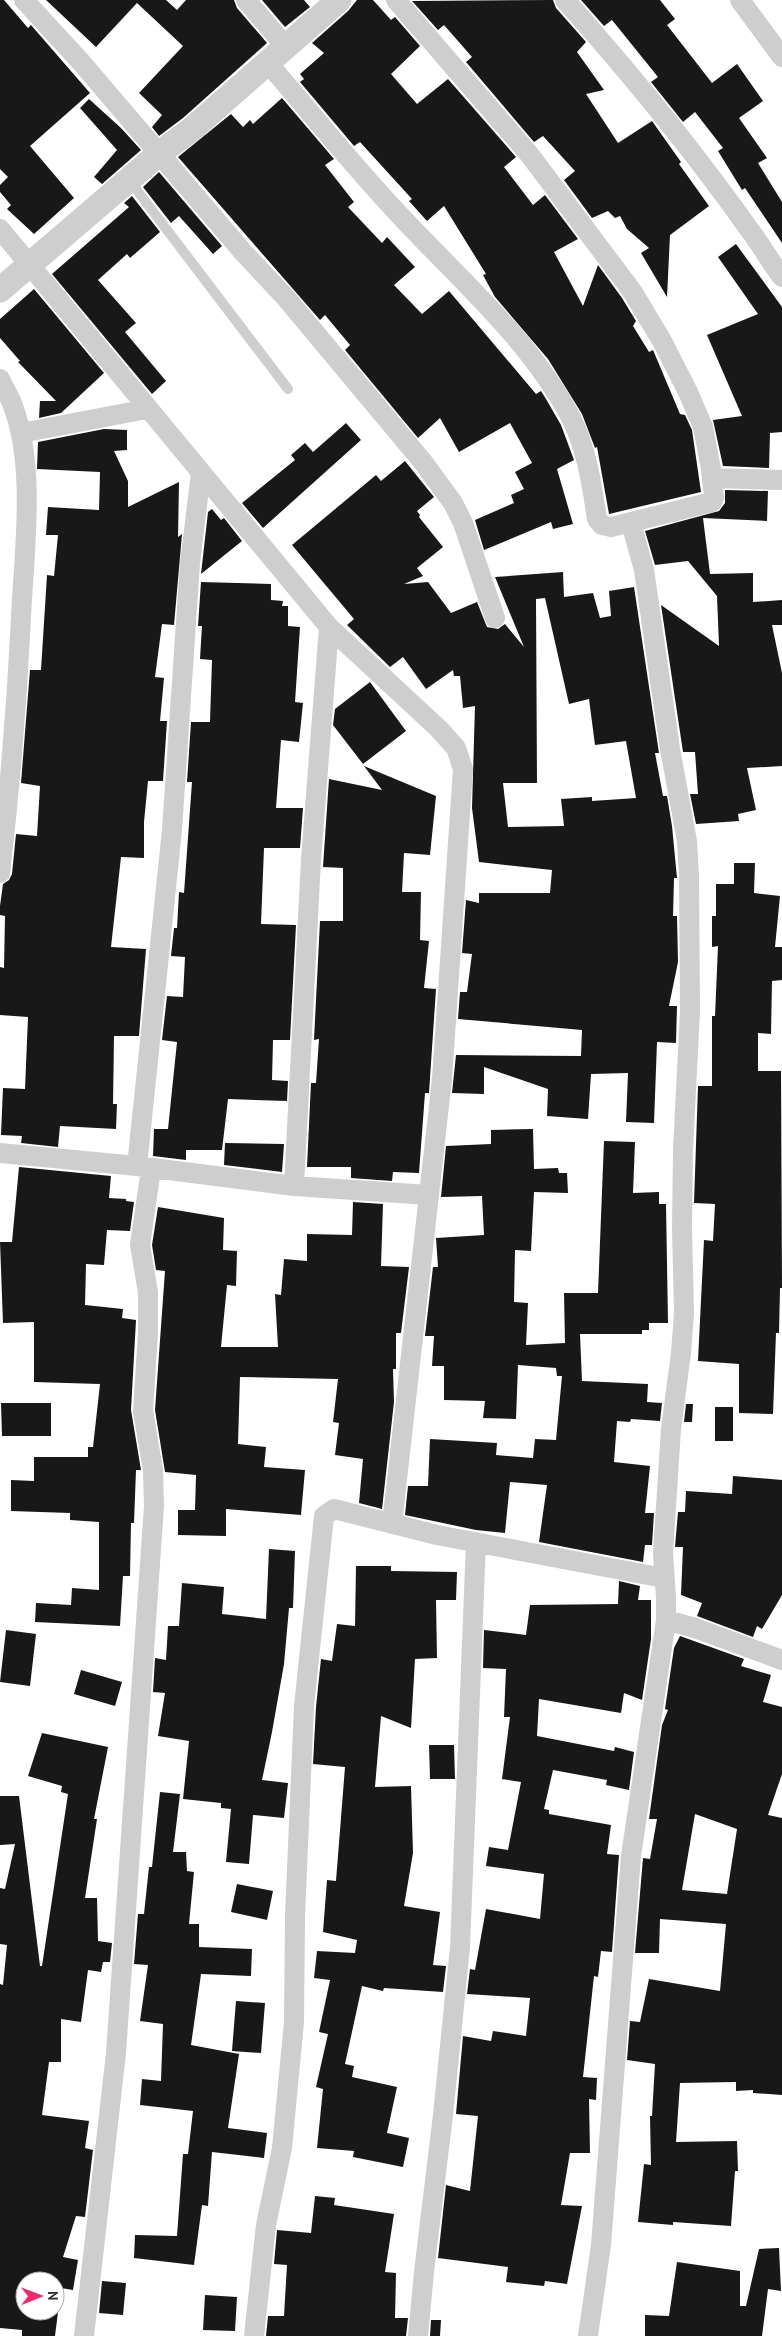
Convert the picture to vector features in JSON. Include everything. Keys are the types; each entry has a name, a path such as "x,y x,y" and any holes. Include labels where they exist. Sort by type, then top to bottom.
{"street":[{"path":"24,0 160,154 243,252 292,305 440,485 463,523 495,618"},
{"path":"246,0 277,55 347,157 474,292 548,380 573,422 584,454 597,519 602,525 611,527 712,502 714,498 712,478 702,427 688,392 662,341 632,291 529,154 396,0"},
{"path":"0,290 192,129 339,0"},
{"path":"566,0 613,54 692,154 754,236 782,277"},
{"path":"740,0 782,56"},
{"path":"0,229 329,627 439,729 456,748 463,769 442,1079 392,1524"},
{"path":"0,379 13,406 21,433 26,484 26,525 17,705 10,795 0,873"},
{"path":"21,433 147,409"},
{"path":"84,2336 116,2053 154,1506 155,1487 143,1411 148,1333 148,1292 140,1245 144,1167 172,830 190,563 201,473"},
{"path":"712,478 782,480"},
{"path":"588,2336 601,2245 631,1856 666,1620 663,1553 670,1438 684,1313 683,1149 690,1011 687,841 670,749 644,570 631,522"},
{"path":"294,1186 311,860 329,627"},
{"path":"0,1154 144,1167 294,1186 429,1195"},
{"path":"254,2336 266,2225 282,2148 294,2022 295,1916 304,1706 324,1516 334,1509 476,1542 664,1578"},
{"path":"418,2336 424,2272 444,2115 460,1947 476,1542"},
{"path":"666,1620 695,1628 782,1660"}],"lane":[{"path":"129,180 288,389"}],"building":[{"path":"0,0 4,0 28,28 31,25 90,93 30,146 74,198 34,234 7,209 11,205 0,192 0,185 8,177 0,169"},
{"path":"46,0 166,0 177,10 186,0 234,0 237,8 267,43 183,118 159,136 152,127 162,115 139,93 183,46 137,3 96,47"},
{"path":"262,0 304,0 310,7 285,27"},
{"path":"357,0 373,0 391,20 395,17 420,46 391,74 417,104 448,79 516,157 504,167 533,205 545,195 578,239 554,252 583,306 598,265 622,298 636,321 633,326 649,352 653,350 680,414 685,415 692,430 701,492 609,514 597,447 595,448 582,414 548,359 495,297 483,275 486,274 444,206 427,221 409,201 412,199 360,142 354,146 300,82 304,79 300,74 324,53 312,43 348,11"},
{"path":"553,0 556,8 586,42 577,52 604,90 586,94 618,143 652,121 681,162 679,164 709,206 670,235 667,297 641,253 649,248 627,229 620,216 615,218 608,211 592,218 564,180 575,171 543,136 534,142 466,62 472,57 444,25 438,30 412,1"},
{"path":"581,0 660,0 675,19 667,25 712,83 737,64 763,101 739,118 767,158 758,163 782,202 782,243 745,188 742,190 718,151 723,148 695,112 683,122 651,82 658,77 612,20 604,26"},
{"path":"282,98 334,159 325,165 354,202 348,207 382,243 387,237 415,267 394,285 422,314 449,291 536,394 541,391 561,425 574,460 557,469 573,524 553,529 551,522 484,550 475,520 514,503 511,495 524,489 515,472 532,463 510,423 459,452 440,418 418,438 345,350 350,345 325,315 320,320 178,157 231,114 243,127 250,120 253,124"},
{"path":"89,99 121,128 141,150 102,184 94,177 117,150 80,108"},
{"path":"159,172 222,246 213,254 179,216 171,223 143,187"},
{"path":"132,196 160,232 130,258 127,254 98,280 136,323 125,332 166,381 152,394 52,274 129,207 124,203"},
{"path":"736,244 782,307 782,432 770,433 769,468 723,466 713,420 742,416 707,335 758,314 718,257"},
{"path":"34,289 104,373 61,413 39,418 40,401 56,401 18,362 20,361 0,338 0,319"},
{"path":"346,423 361,440 263,528 242,503 295,460 291,455 305,443 313,452"},
{"path":"104,429 127,430 127,450 114,451 128,481 128,507 179,482 178,537 182,534 174,625 162,624 155,677 164,678 160,721 167,721 163,781 148,781 144,822 144,858 121,857 111,947 146,949 139,1036 114,1036 113,1104 117,1104 116,1129 60,1126 58,1147 21,1143 22,1136 1,1135 3,1088 25,1089 28,1017 0,1015 0,967 4,968 5,916 0,915 0,906 3,884 9,880 12,874 16,834 37,836 40,786 21,783 30,670 41,670 47,575 54,576 58,535 46,535 48,507 99,510 100,472 37,469 38,442"},
{"path":"405,461 434,497 417,511 420,515 419,517 443,547 417,568 423,576 404,584 428,582 451,613 477,602 487,627 498,629 505,624 524,647 495,577 563,572 564,597 593,593 600,618 611,616 609,591 634,587 659,753 655,753 663,796 667,796 677,878 674,878 673,916 677,916 678,962 669,1006 677,1006 676,1043 657,1042 654,1123 626,1122 628,1073 591,1074 588,1119 547,1116 548,1089 484,1067 484,1094 452,1093 456,1055 581,1056 582,1030 458,1019 460,992 467,992 472,954 462,953 466,900 479,903 479,893 550,893 552,870 479,862 472,808 475,706 463,708 460,676 454,676 453,670 426,689 403,657 390,667 347,625 354,619 292,545 376,475 381,481","holes":["545,598 569,704 589,699 595,745 626,741 636,798 592,801 592,797 561,799 564,826 508,827 503,783 537,783 536,599"]},
{"path":"725,490 768,491 767,521 703,518 710,574 753,573 753,602 782,600 782,625 772,625 782,673 782,766 747,768 756,810 738,814 739,821 696,824 690,794 698,794 695,752 683,752 661,605 719,646 717,596 688,561 655,565 645,531 719,511 725,503"},
{"path":"212,509 221,520 224,518 242,541 201,574 208,512"},
{"path":"201,582 271,584 271,600 283,601 282,606 288,606 288,626 300,627 295,702 303,703 299,742 281,740 276,808 303,808 300,848 264,848 261,924 296,925 290,1040 273,1040 272,1080 288,1081 287,1101 228,1099 222,1150 186,1150 186,1160 153,1156 154,1129 168,1129 177,1042 162,1040 167,996 183,997 185,957 171,956 174,928 177,928 179,892 184,893 192,782 187,782 191,722 210,722 212,660 200,659 202,626 198,626"},
{"path":"370,682 406,731 363,764 333,725 335,709"},
{"path":"364,766 436,796 430,855 404,853 402,892 421,892 420,940 429,941 424,988 436,989 429,1093 425,1093 419,1173 393,1172 392,1181 351,1178 351,1167 307,1167 311,1083 316,1083 319,1039 314,1040 320,921 343,921 343,868 323,867 329,779 382,790"},
{"path":"734,863 755,863 754,893 780,896 775,947 782,947 782,980 772,981 771,1034 758,1033 758,1071 781,1071 782,1288 780,1288 779,1333 776,1333 773,1414 739,1413 739,1364 698,1361 704,1240 713,1241 715,1204 694,1203 698,1086 712,1086 712,1016 715,1016 718,946 712,947 712,916 716,916 716,884 734,884"},
{"path":"533,1129 534,1169 558,1168 559,1173 567,1173 568,1193 534,1192 531,1251 515,1250 514,1302 528,1303 526,1345 565,1343 564,1293 598,1293 604,1141 635,1142 633,1193 659,1192 659,1204 666,1204 668,1323 649,1323 649,1330 642,1330 642,1334 580,1334 582,1381 648,1384 647,1402 662,1403 660,1421 631,1419 630,1422 617,1421 614,1462 650,1466 645,1513 654,1513 652,1545 645,1545 643,1562 539,1542 547,1485 510,1482 505,1533 476,1530 405,1515 408,1486 428,1486 430,1439 497,1443 496,1455 533,1458 535,1439 556,1440 562,1376 557,1376 556,1368 518,1365 516,1419 483,1418 485,1401 444,1400 444,1366 432,1366 434,1336 425,1336 433,1267 438,1267 436,1238 484,1235 482,1196 441,1197 446,1146 491,1144 491,1130"},
{"path":"225,1143 284,1144 282,1172 224,1165"},
{"path":"19,1167 111,1176 109,1198 126,1199 126,1201 134,1202 130,1231 107,1230 104,1265 86,1264 85,1305 123,1309 122,1318 136,1320 131,1410 141,1470 136,1470 134,1523 131,1523 130,1576 123,1576 120,1626 35,1622 36,1603 71,1605 72,1588 99,1590 99,1522 70,1520 70,1513 11,1511 11,1480 34,1481 34,1457 88,1457 88,1447 93,1447 100,1384 34,1382 34,1322 3,1323 0,1242 12,1242"},
{"path":"353,1202 383,1204 381,1266 409,1267 401,1333 396,1333 396,1369 393,1369 394,1402 382,1509 359,1503 363,1459 335,1455 339,1423 333,1422 338,1379 240,1377 238,1444 266,1447 264,1467 305,1470 301,1515 226,1509 226,1536 178,1535 178,1510 195,1510 196,1475 165,1472 155,1410 165,1271 156,1270 152,1245 158,1207 224,1218 223,1250 237,1251 236,1286 227,1285 221,1347 278,1347 275,1294 281,1295 284,1259 307,1261 307,1234 352,1235"},
{"path":"1,1403 51,1403 51,1436 2,1436"},
{"path":"686,1404 693,1404 692,1422 684,1422"},
{"path":"715,1407 733,1407 733,1441 715,1441"},
{"path":"733,1476 782,1480 782,1595 762,1629 757,1626 753,1637 697,1616 702,1603 681,1595 683,1547 675,1547 678,1512 685,1512 686,1491 732,1494"},
{"path":"269,1549 295,1551 293,1608 289,1608 284,1664 262,1780 288,1783 284,1818 253,1815 249,1864 226,1862 231,1809 221,1808 221,1803 183,1799 189,1741 158,1736 165,1693 153,1692 155,1658 166,1660 168,1626 179,1626 182,1583 224,1587 222,1614 266,1619"},
{"path":"356,1566 391,1566 391,1571 457,1572 456,1600 436,1600 437,1658 415,1659 411,1728 381,1716 375,1787 411,1786 413,1853 404,1906 440,1912 433,1965 446,1966 443,1992 384,1988 383,1991 362,1986 345,2064 354,2066 352,2077 397,2087 387,2133 409,2138 403,2167 353,2157 354,2151 317,2148 323,2089 316,2087 328,2034 319,2032 330,1980 314,1978 317,1951 355,1953 357,1940 323,1932 327,1880 336,1881 345,1767 313,1764 316,1707 321,1659 332,1661 337,1624 355,1626"},
{"path":"619,1581 640,1586 638,1600 651,1600 651,1639 642,1700 624,1693 621,1713 539,1699 537,1736 614,1751 615,1747 634,1752 629,1790 606,1785 607,1780 553,1770 544,1809 549,1810 549,1814 611,1825 607,1854 619,1855 612,1952 601,1951 598,1977 594,1976 583,2077 597,2078 596,2100 589,2099 590,2153 570,2153 561,2205 582,2206 567,2284 545,2281 544,2286 506,2282 508,2267 438,2258 446,2185 470,2191 478,2116 456,2114 463,2036 491,2041 493,2031 526,2036 530,1998 467,1994 470,1969 475,1970 486,1909 540,1919 544,1874 486,1866 489,1847 508,1850 521,1782 502,1779 510,1717 504,1717 506,1669 483,1668 484,1630 526,1635 530,1605 618,1604"},
{"path":"6,1630 36,1634 30,1686 0,1682"},
{"path":"680,1636 744,1659 741,1666 771,1675 763,1702 782,1707 782,1774 768,1815 782,1818 782,2095 753,2093 753,2090 736,2091 736,2082 680,2083 676,2142 737,2141 738,2171 735,2171 731,2226 673,2222 673,2225 638,2222 644,2164 651,2165 650,2116 652,2116 655,2064 627,2060 630,2021 640,2022 649,1979 720,1991 726,1924 660,1919 659,1953 635,1953 643,1858 650,1859 657,1819 649,1819 662,1725 668,1710 665,1709 674,1648","holes":["695,1814 737,1829 727,1894 682,1890"]},
{"path":"81,1670 122,1682 115,1706 74,1694"},
{"path":"42,1733 108,1747 94,1819 97,1819 85,1898 97,1898 98,1941 112,1943 110,1962 103,1962 101,1972 88,1970 81,2022 61,2019 61,2062 49,2062 42,2115 89,2121 85,2148 93,2150 85,2217 76,2216 63,2257 78,2260 73,2290 65,2289 65,2271 15,2271 15,2321 57,2321 55,2336 22,2336 22,2330 0,2328 0,1984 3,1985 7,1945 0,1944 0,1888 5,1889 15,1844 0,1845 0,1796 19,1796 40,1966 42,1966 68,1794 61,1792 62,1786 28,1776"},
{"path":"429,1745 454,1745 455,1779 430,1779"},
{"path":"160,1792 180,1794 173,1852 186,1852 187,1871 194,1872 189,1924 199,1924 199,1947 252,1949 251,1976 201,1974 191,2045 239,2054 228,2128 267,2133 264,2158 212,2152 208,2206 202,2205 194,2265 134,2258 135,2235 177,2236 183,2154 188,2154 193,2111 140,2105 142,2079 161,2081 163,2024 140,2021 148,1965 134,1964 138,1914 144,1914 149,1867 152,1867"},
{"path":"237,1884 273,1891 267,1920 231,1912"},
{"path":"236,2001 265,2003 261,2053 232,2051"},
{"path":"315,2196 335,2198 334,2205 394,2214 385,2272 396,2273 395,2318 408,2318 406,2336 266,2336 268,2316 284,2316 287,2265 274,2264 277,2230 311,2233"},
{"path":"779,2248 781,2291 768,2289 762,2336 645,2336 645,2315 669,2316 677,2262 740,2271 740,2306 746,2306 759,2249"},
{"path":"102,2281 126,2283 123,2315 99,2313"},
{"path":"205,2295 237,2297 235,2331 203,2330"},
{"path":"431,2320 441,2320 440,2336 430,2336"}]}
